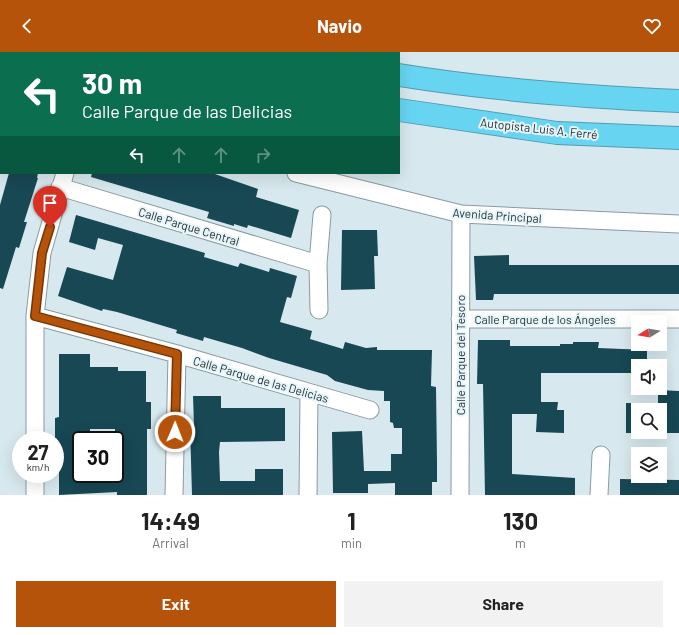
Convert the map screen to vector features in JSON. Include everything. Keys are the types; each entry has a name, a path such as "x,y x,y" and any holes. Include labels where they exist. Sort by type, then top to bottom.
{"highway":[{"path":"400,75 460,85 577,96 679,100"},
{"name":"Autopista Luis A. Ferré","path":"400,110 432,116 557,132 679,138"}],"street":[{"name":"Avenida Principal","path":"300,174 461,214 679,224"},
{"name":"Calle Parque Central","path":"63,180 318,264"},
{"path":"35,431 35,316 42,253 63,180"},
{"name":"Calle Parque del Tesoro","path":"460,495 461,214"},
{"path":"319,310 318,264 322,215"},
{"name":"Calle Parque de las Delicias","path":"35,316 177,354 370,410"},
{"name":"Calle Parque de los Ángeles","path":"460,320 679,319"},
{"path":"174,495 177,354"},
{"path":"308,495 309,393"},
{"path":"599,495 601,455"},
{"path":"35,483 35,495"}],"building":[{"path":"9,174 38,174 38,178 24,222 27,222 19,248 16,247 3,289 0,288 0,205"},
{"path":"92,174 215,174 258,189 256,197 299,210 291,238 248,225 247,228 234,224 234,226 207,218 209,212 91,177"},
{"path":"76,215 205,253 204,257 238,267 240,263 269,272 270,268 297,276 291,298 287,297 280,322 312,331 310,339 343,349 345,342 366,348 377,347 377,350 432,350 431,386 436,387 437,482 432,482 432,495 395,495 395,483 368,484 368,493 333,493 332,432 362,431 364,471 391,471 391,454 402,454 402,428 394,428 393,423 390,422 390,401 384,401 384,391 368,390 335,381 327,375 269,358 242,348 204,337 203,341 176,333 177,330 117,312 103,309 102,311 58,296 67,267 113,280 123,245 98,238 95,250 69,242"},
{"path":"342,230 377,230 378,256 374,256 375,289 341,290"},
{"path":"509,255 509,265 679,265 679,294 494,294 493,300 476,300 474,256"},
{"path":"478,340 510,340 510,346 560,346 560,344 573,344 573,342 599,342 598,348 647,351 647,359 631,359 631,373 541,373 541,402 558,402 557,410 564,410 564,433 536,432 537,414 512,414 512,474 575,478 575,495 485,495 483,384 477,384"},
{"path":"59,354 90,354 90,367 118,367 118,371 146,371 146,402 151,402 151,429 147,429 147,495 117,495 117,492 59,495 59,483 64,483 64,431 55,431 55,418 59,417"},
{"path":"667,390 679,391 679,433 667,433 667,403 658,403 658,395 667,395"},
{"path":"193,396 221,396 221,408 285,408 285,441 220,442 219,452 220,481 255,481 255,469 283,469 283,495 192,495 190,426 194,426"},
{"path":"626,403 631,403 631,433 626,433"},
{"path":"620,479 631,479 631,483 667,483 667,480 679,480 679,495 620,495"}],"route":[{"path":"50,227 42,253 35,316 177,354 175,432"}]}
